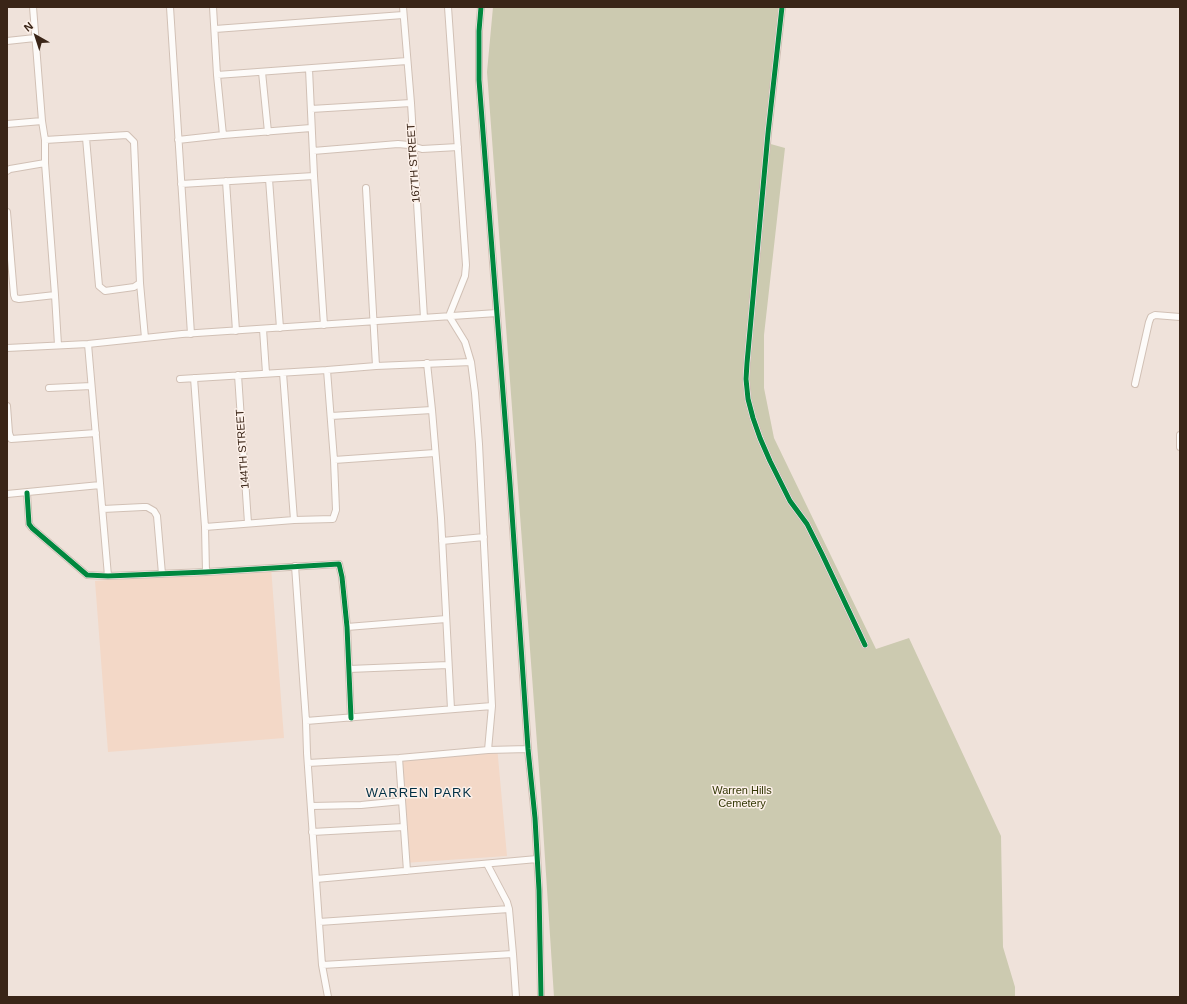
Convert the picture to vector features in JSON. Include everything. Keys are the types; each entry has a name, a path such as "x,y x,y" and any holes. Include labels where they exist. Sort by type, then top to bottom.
{"street":[{"path":"33,7 42,121 45,140 45,163 56,295 58,345"},
{"path":"170,7 191,334"},
{"path":"213,7 217,75 223,135"},
{"name":"167TH STREET","path":"403,7 411,103 424,318"},
{"path":"448,7 466,271 449,316"},
{"path":"481,7 479,80 510,484 528,749 535,818 536,859 539,890 541,997"},
{"path":"782,7 768,133 746,379 748,399 752,418 770,461 790,501 807,524 864,645"},
{"path":"215,29 403,15"},
{"path":"7,41 35,38"},
{"path":"217,75 407,61"},
{"path":"309,69 311,128 324,325"},
{"path":"262,72 268,132"},
{"path":"311,109 411,103"},
{"path":"7,124 42,121"},
{"path":"178,140 311,128"},
{"path":"45,140 127,135 134,142 144,338"},
{"path":"86,138 98,286 105,291 134,287 140,283"},
{"path":"313,151 398,144 427,149 458,147"},
{"path":"7,171 10,169 45,163"},
{"path":"181,184 314,176"},
{"path":"269,179 280,328"},
{"path":"226,181 236,331"},
{"path":"366,188 376,366"},
{"path":"7,212 15,298 19,299 56,295"},
{"path":"7,348 88,344 191,334 497,314"},
{"path":"1135,384 1151,317 1155,315 1180,318"},
{"path":"449,316 465,342 471,362 476,407 492,706 488,750"},
{"path":"264,330 266,373"},
{"path":"88,344 108,576"},
{"path":"180,379 427,363 471,362"},
{"path":"427,363 442,541 451,709"},
{"path":"205,527 294,520 333,519 336,510 334,460 327,370"},
{"path":"283,373 294,520"},
{"name":"144TH STREET","path":"238,375 248,523"},
{"path":"194,378 205,527 206,572"},
{"path":"49,388 91,386"},
{"path":"7,406 9,433 11,438 96,433"},
{"path":"331,416 432,410"},
{"path":"1180,435 1180,447"},
{"path":"334,460 435,453"},
{"path":"7,494 100,485"},
{"path":"27,493 29,524 87,575 108,576 162,574 339,564 342,577 347,627 351,718"},
{"path":"103,509 147,507 154,511 157,516 162,574"},
{"path":"442,541 484,537"},
{"path":"295,566 322,965 328,997"},
{"path":"347,627 446,619"},
{"path":"349,669 448,665"},
{"path":"306,721 492,706"},
{"path":"308,763 399,758 488,750 528,749"},
{"path":"399,758 407,871"},
{"path":"311,806 361,805 402,801"},
{"path":"312,832 404,827"},
{"path":"316,879 536,859"},
{"path":"486,864 503,893 509,909 516,997"},
{"path":"319,922 509,909"},
{"path":"322,965 513,954"}],"shaded area":[{"path":"271,567 284,738 108,752 95,581"},
{"path":"497,746 507,856 404,863 396,756"}],"green space":[{"name":"Warren Hills Cemetery","path":"493,7 779,7 767,143 785,148 764,335 764,388 774,438 876,649 909,638 1001,836 1003,947 1015,987 1015,997 554,997 541,797 487,72"}],"cycle path":[{"path":"481,7 479,31 479,80 510,484 528,749 535,818 539,890 541,997"},
{"path":"782,7 768,133 747,363 746,379 748,399 760,438 770,461 790,501 807,524 865,645"},
{"path":"27,493 29,524 87,575 108,576 206,572 339,564 342,577 347,627 351,718"}],"district":[{"name":"WARREN PARK","path":"419,793"}]}
